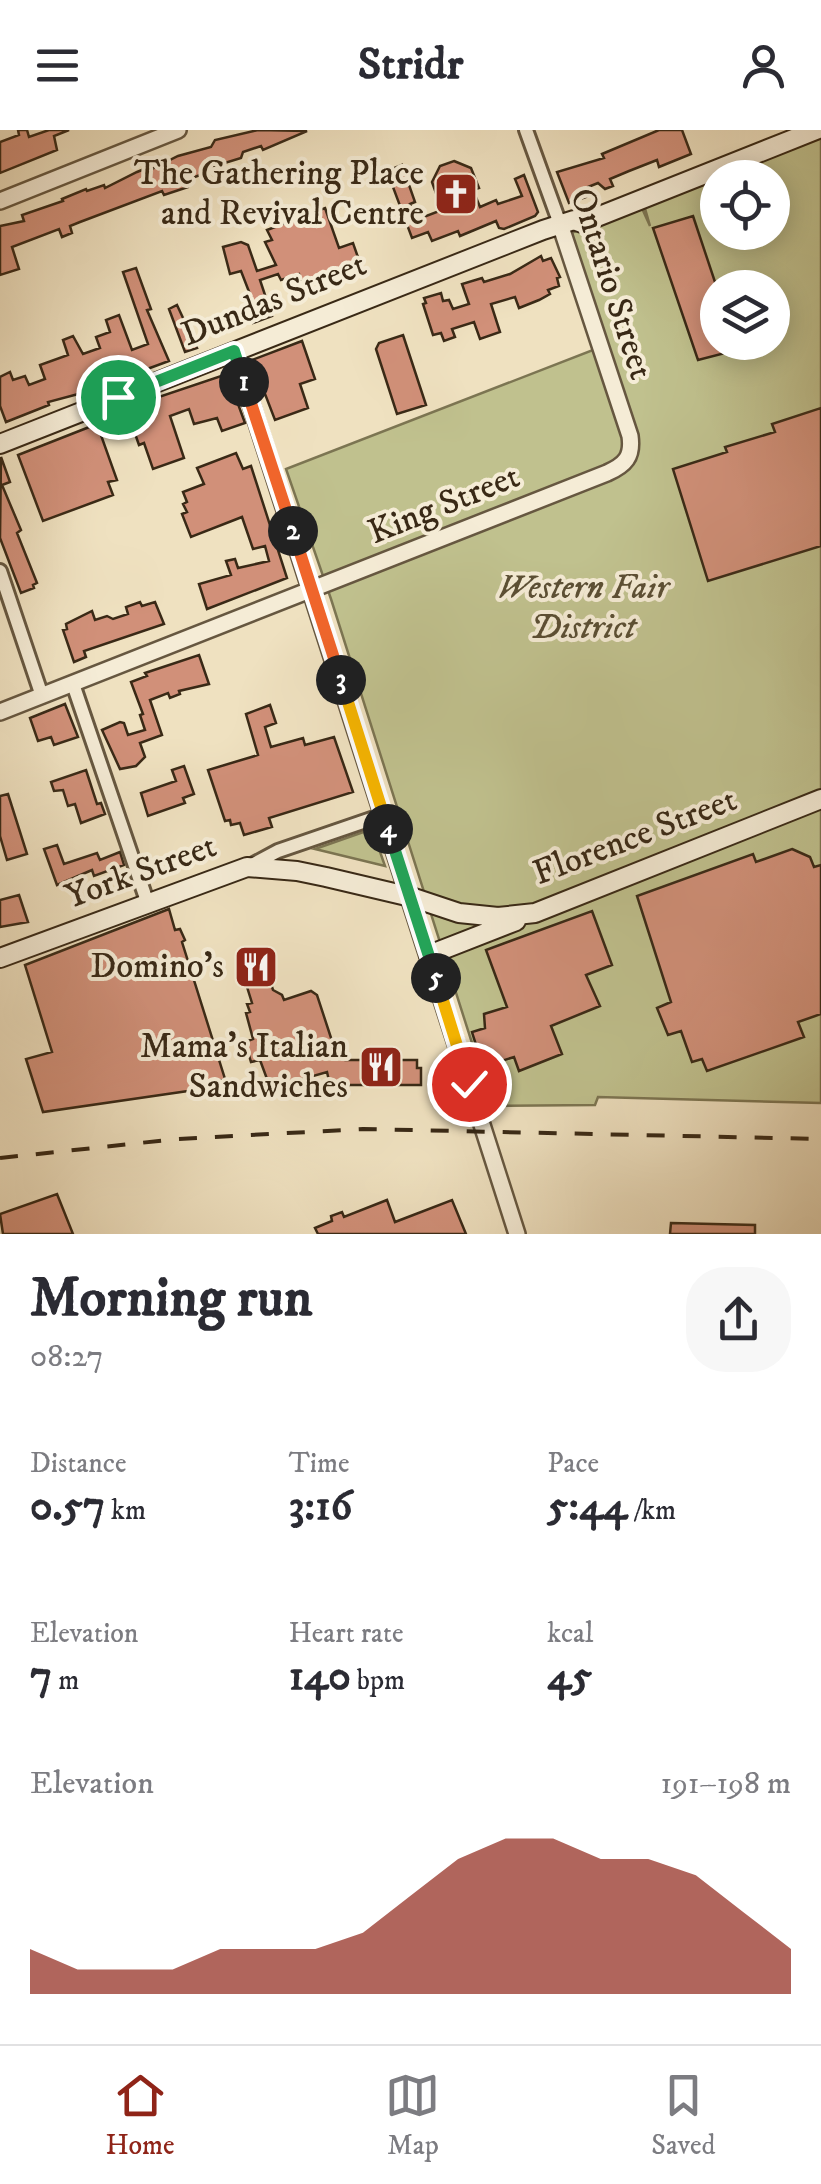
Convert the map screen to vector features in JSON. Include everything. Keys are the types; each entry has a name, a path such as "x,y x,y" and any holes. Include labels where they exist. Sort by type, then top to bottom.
{"main road":[{"name":"Dundas Street","path":"1,440 567,222 578,213 782,130"},
{"name":"Dundas Street","path":"567,222 582,223 816,130"},
{"name":"Florence Street","path":"411,897 458,913 535,913 821,798"},
{"name":"York Street","path":"0,958 248,868 297,870 411,897"},
{"path":"429,955 535,913"}],"street":[{"path":"0,201 178,130"},
{"name":"Ontario Street","path":"526,130 567,222 630,436 628,458"},
{"path":"234,351 518,1234"},
{"name":"King Street","path":"0,712 607,473 628,458"},
{"path":"0,571 42,696"},
{"path":"73,684 148,904"},
{"name":"York Street","path":"248,868 278,852 383,815"}],"green space":[{"name":"Western Fair District","path":"821,136 821,1103 598,1097 595,1105 492,1106 286,469 606,345 571,233 641,206 650,226 644,205 700,183 700,250 790,250 790,160 759,160"},
{"path":"372,829 385,866 315,849"}],"building":[{"path":"18,130 27,130 29,137 49,130 69,130 54,136 57,150 0,173 0,142 19,135"},
{"path":"258,130 307,131 205,169 206,173 189,179 188,187 164,195 162,191 70,226 72,233 62,237 59,229 12,247 19,269 0,275 0,226 24,221 22,215 86,189 104,185 105,188 178,156 211,147 215,140"},
{"path":"659,130 682,130 691,154 659,167 657,160 629,171 610,179 613,186 605,189 598,183 583,189 586,197 569,203 557,172 604,158 602,154"},
{"path":"454,161 471,168 479,188 473,190 480,207 522,196 515,179 524,175 538,212 504,229 496,221 460,236 458,231 432,241 428,232 412,238 387,171 402,165 415,202 410,204 416,220 442,210 432,182 440,166"},
{"path":"325,208 339,248 353,243 361,266 337,274 338,279 329,282 327,277 302,286 299,274 281,280 278,274 260,280 272,316 253,323 246,304 253,302 241,271 230,274 223,247 241,242 248,245 257,271 276,265 265,242 272,240 267,230"},
{"path":"693,216 700,250 704,250 711,270 700,270 700,359 698,360 653,228"},
{"path":"541,256 543,261 551,258 560,277 559,286 519,308 515,297 491,304 500,332 480,339 474,322 452,329 455,337 444,341 441,333 433,335 424,298 441,293 443,301 449,300 453,309 469,304 462,284 510,274"},
{"path":"136,268 151,309 147,310 169,361 48,402 49,405 6,422 0,406 0,377 10,372 13,380 25,376 29,385 45,379 40,365 68,355 63,340 73,336 83,354 100,348 96,337 110,332 106,320 119,315 132,350 148,344 123,272"},
{"path":"177,305 197,348 185,352 169,309"},
{"path":"403,335 426,405 397,414 376,349 379,343"},
{"path":"302,341 315,379 300,384 308,408 275,420 252,360"},
{"path":"227,374 245,423 222,431 217,418 194,424 189,409 170,416 184,458 153,469 144,443 139,445 126,408"},
{"path":"821,408 821,546 708,581 673,469 727,452 725,447 775,432 772,424"},
{"path":"97,424 117,480 108,482 113,495 43,521 18,455"},
{"path":"236,453 243,469 251,466 287,578 207,609 199,584 231,575 226,561 235,559 238,568 269,561 265,546 253,549 242,517 191,537 182,514 187,512 183,492 204,484 197,468"},
{"path":"1,457 10,482 2,485 37,583 21,593 0,538"},
{"path":"140,602 142,606 155,602 164,624 84,651 86,657 74,662 63,630 67,629 66,624 92,611 95,620 107,616 113,619 128,614 126,607"},
{"path":"199,655 209,684 179,691 170,698 168,693 150,700 162,735 140,743 145,757 136,766 120,769 102,730 120,722 128,735 145,730 131,682 147,676 145,673"},
{"path":"65,704 78,737 54,745 51,737 38,741 30,718"},
{"path":"270,705 276,723 265,727 271,747 303,738 305,745 334,737 353,792 269,818 272,827 244,835 240,823 231,825 230,820 225,821 208,770 258,755 246,714"},
{"path":"184,766 194,794 183,798 185,803 148,816 141,793 176,781 172,770"},
{"path":"86,770 97,804 101,803 105,814 81,823 75,804 68,806 63,790 54,791 51,782"},
{"path":"8,794 27,854 7,860 0,836 0,796"},
{"path":"57,845 64,864 97,853 100,860 120,852 124,865 94,876 92,870 57,885 44,849"},
{"path":"792,849 810,857 814,867 821,865 821,1014 798,1022 804,1037 707,1071 702,1059 692,1062 681,1031 668,1035 657,1008 671,1002 637,896 753,854 756,862"},
{"path":"19,895 28,922 0,927 0,900"},
{"path":"169,909 175,930 180,929 185,940 182,942 225,1079 188,1091 43,1112 26,1059 52,1052 25,965"},
{"path":"592,911 612,965 586,975 600,1006 551,1026 562,1054 519,1071 514,1057 483,1067 472,1032 485,1028 484,1014 507,1007 486,950"},
{"path":"253,953 262,956 273,990 284,1000 311,991 317,995 331,1048 345,1060 417,1060 421,1085 330,1085 327,1072 278,1086 267,1079 260,1060 251,1062 245,1042 253,1039 246,1013 250,1012 247,1004 252,1003 238,958"},
{"path":"57,1194 73,1234 3,1234 0,1214"},
{"path":"387,1200 395,1222 452,1200 466,1234 318,1234 315,1228 332,1221 331,1216 342,1212 344,1217"},
{"path":"671,1223 755,1225 755,1234 670,1234"}],"railway":[{"path":"0,1158 177,1139 363,1129 821,1139"}],"place":[{"name":"The Gathering Place and Revival Centre","path":"456,194"},
{"name":"Domino's","path":"256,967"},
{"name":"Mama's Italian Sandwiches","path":"381,1067"}],"route":[{"path":"118,397 234,351 469,1084"}]}
